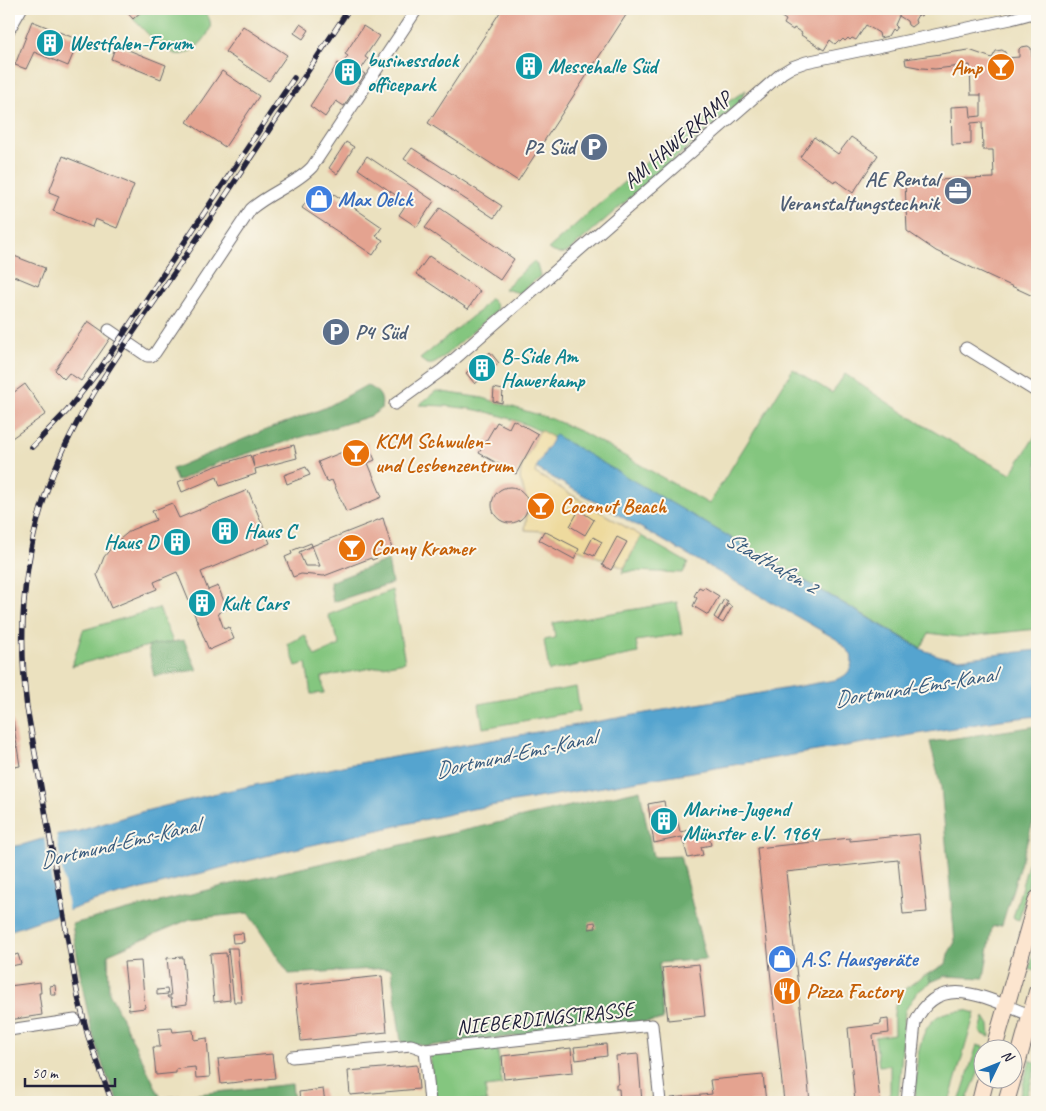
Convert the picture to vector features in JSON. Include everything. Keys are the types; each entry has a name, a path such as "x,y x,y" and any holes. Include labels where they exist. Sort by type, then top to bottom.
{"main road":[{"path":"997,1038 1037,899"},
{"path":"1024,1046 1034,1017 1037,992"},
{"path":"980,1102 984,1088"},
{"path":"1006,1102 1010,1088"}],"street":[{"path":"9,30 21,9"},
{"path":"109,330 147,356 155,353 251,210 258,202 298,179 312,167 417,9"},
{"name":"AM HAWERKAMP","path":"396,404 442,370 782,73 806,62 1037,12"},
{"path":"966,348 1037,392"},
{"path":"907,1102 915,1023 919,1013 934,999 945,994 967,993 1006,1005 1034,1017"},
{"path":"9,1030 76,1020"},
{"name":"NIEBERDINGSTRASSE","path":"292,1056 411,1045 425,1050 652,1025 660,1102"},
{"path":"425,1050 430,1102"}],"green space":[{"path":"144,9 203,9 209,19 210,28 204,39 191,51 176,54 158,44 133,19"},
{"path":"746,90 740,101 716,123 569,251 561,254 548,249 673,139"},
{"path":"534,261 540,276 520,293 504,289"},
{"path":"490,298 496,305 497,310 441,359 430,364 420,359 479,311"},
{"path":"793,369 832,393 845,374 926,427 1011,474 1037,433 1037,629 959,637 929,633 921,648 555,436 554,438 520,422 488,412 455,407 419,405 436,391 483,398 552,419 584,433 709,504"},
{"path":"367,385 377,392 382,401 381,409 371,416 220,462 177,481 172,469 327,407"},
{"path":"641,536 688,563 683,573 632,571 622,573"},
{"path":"388,560 392,583 333,602 330,582"},
{"path":"392,590 405,662 322,677 324,693 311,694 306,663 296,666 288,644 305,635 315,656 340,645 328,615"},
{"path":"677,602 682,634 636,641 638,653 549,671 544,640 555,638 553,623"},
{"path":"159,608 173,642 148,646 72,666 83,630"},
{"path":"184,640 197,670 154,676 148,646"},
{"path":"576,687 580,711 483,728 479,704"},
{"path":"1037,726 1037,809 1002,925 992,927 984,978 945,976 931,982 928,974 946,964 948,954 955,942 941,787 930,742"},
{"path":"640,790 653,857 680,856 706,959 659,963 663,1020 427,1046 401,1042 391,968 289,974 248,913 190,919 108,954 109,992 161,1098 292,1084 294,1102 119,1102 109,1081 94,1038 88,1015 72,924 223,886"},
{"path":"1037,832 1037,851 1019,920 1013,918"},
{"path":"1037,940 1037,972 1029,969"},
{"path":"928,974 931,982 916,993 905,1011 898,1102 890,1102 890,1065 879,1066 875,1037 894,1034 894,1013 897,1001 908,987"},
{"path":"965,1010 975,1013 949,1102 915,1102 918,1053 926,1030 942,1014"},
{"path":"984,1017 989,1025 990,1037 982,1034 980,1030"},
{"path":"497,1045 502,1085 485,1087 487,1102 435,1102 429,1054"},
{"path":"974,1054 974,1083 966,1102 959,1102"},
{"path":"1030,1060 1037,1063 1025,1102 1018,1102 1022,1088 1024,1088"}],"sand":[{"path":"540,430 554,438 536,468 535,473 641,536 624,568 579,549 544,531 525,530 528,504 520,479 521,468"}],"water":[{"path":"555,435 923,650 943,657 959,659 1037,650 1037,716 1001,720 472,809 281,852 93,902 9,931 9,847 59,834 76,832 141,812 213,794 348,765 835,680 847,673 852,663 851,654 836,639 536,468"}],"pier":[{"path":"56,833 69,913 58,917 44,836"}],"building":[{"path":"124,9 144,9 133,19"},
{"name":"Messehalle Süd","path":"502,9 630,9 518,181 428,123"},
{"path":"769,9 922,9 923,13 921,16 918,15 915,20 916,23 911,27 907,21 899,16 895,25 897,27 894,31 892,29 888,36 880,38 879,33 866,25 856,40 848,38 835,44 830,40 824,50 801,35 802,33 784,24 786,20"},
{"name":"Westfalen-Forum","path":"32,21 79,40 68,66 34,52 26,69 15,65"},
{"path":"300,24 309,30 303,39 294,33"},
{"path":"243,26 287,55 269,81 225,52"},
{"name":"businessdock officepark","path":"363,26 379,36 365,57 368,59 360,71 365,74 344,106 336,101 325,117 310,106 338,63 342,65 348,56 345,54"},
{"path":"116,45 166,65 161,79 111,59"},
{"path":"1028,46 1031,48 1032,56 1037,55 1037,298 936,251 907,231 905,181 994,178 993,150 983,150 982,122 971,123 971,144 952,145 951,107 970,106 971,117 981,116 981,95 971,95 970,65 935,69 922,68 906,65 905,59 969,50 992,58 996,51 1002,50 1007,58 1019,57 1019,49"},
{"path":"222,71 259,96 225,147 187,122"},
{"path":"814,137 838,154 851,137 878,155 853,193 835,180 834,182 800,157"},
{"path":"346,142 354,147 337,174 329,168"},
{"path":"412,148 502,206 494,218 404,159"},
{"path":"63,156 134,185 117,228 95,219 92,227 53,211 59,196 49,192"},
{"path":"367,156 434,201 417,227 399,215 407,203 358,169"},
{"path":"316,187 331,198 334,194 382,227 376,236 383,240 373,255 302,208"},
{"path":"440,208 514,259 500,280 425,228"},
{"path":"9,254 45,268 38,286 9,274"},
{"path":"429,256 480,291 468,309 416,274"},
{"path":"88,321 111,337 81,381 69,373 64,379 55,370"},
{"name":"B-Side Am Hawerkamp","path":"490,352 499,363 475,384 466,373"},
{"path":"25,384 46,414 9,440 9,396"},
{"path":"494,388 503,390 502,403 493,401"},
{"path":"513,420 538,434 516,474 479,453 497,422 509,428"},
{"path":"367,442 375,460 368,463 382,497 346,512 332,480 327,482 318,462"},
{"path":"294,445 297,458 255,469 256,474 220,486 217,477 182,492 178,482 213,467 250,455 254,467 252,456"},
{"path":"306,467 310,475 287,484 284,475"},
{"path":"510,487 517,488 523,492 527,498 527,512 523,518 517,522 510,523 503,522 497,518 493,512 492,505 493,498 497,492 503,488"},
{"path":"248,490 270,543 201,572 208,590 218,586 227,609 218,613 224,629 229,627 234,639 209,650 177,572 154,582 157,589 111,608 97,575 104,557 115,543 131,530 156,520 152,511 172,503 179,518"},
{"path":"579,510 594,520 585,535 570,526"},
{"name":"Conny Kramer","path":"383,518 392,549 376,556 377,558 372,560 371,558 324,576 301,574 293,577 285,557 292,554 291,551 311,543 312,546","holes":["312,546 320,566 305,566 299,552"]},
{"path":"544,531 579,549 574,559 539,540"},
{"path":"593,537 602,542 594,556 585,552"},
{"path":"617,537 627,542 611,570 602,565"},
{"path":"699,587 703,589 704,587 719,596 708,615 693,606 697,598 694,596"},
{"path":"724,599 728,601 718,620 714,617"},
{"path":"728,604 732,607 723,623 718,620"},
{"path":"9,721 13,721 17,746 9,747"},
{"path":"17,747 20,766 9,768 9,748"},
{"path":"664,801 667,820 677,818 680,832 707,827 711,845 701,847 703,855 688,858 682,837 654,843 648,804"},
{"path":"919,834 927,912 903,914 898,860 786,872 810,1102 784,1102 757,848 850,838 850,841"},
{"path":"595,922 596,928 589,929 589,923"},
{"path":"243,933 244,942 233,943 232,934"},
{"path":"228,948 237,948 242,1002 234,1002"},
{"path":"226,953 230,1000 214,1002 210,954"},
{"path":"18,954 21,964 11,966 9,957"},
{"path":"183,957 187,1004 172,1006 171,998 167,996 171,996 167,958"},
{"path":"141,961 145,1008 129,1010 124,962"},
{"path":"699,964 705,1016 668,1020 662,968"},
{"path":"382,976 387,1032 301,1041 295,985"},
{"path":"40,982 41,993 39,993 42,1015 9,1020 9,986"},
{"path":"55,985 56,995 51,995 50,986"},
{"path":"167,989 168,994 157,995 157,990"},
{"path":"888,1019 889,1033 873,1035 880,1102 855,1102 848,1028 881,1024 881,1020"},
{"path":"172,1028 173,1032 193,1030 194,1040 207,1038 210,1077 196,1078 195,1067 176,1069 176,1073 156,1075 153,1047 160,1047 158,1029"},
{"path":"606,1044 607,1056 576,1060 574,1047"},
{"path":"571,1048 573,1072 504,1079 502,1056"},
{"path":"272,1054 275,1078 221,1084 218,1059"},
{"path":"638,1054 642,1102 620,1102 619,1089 616,1089 616,1084 618,1084 616,1056"},
{"path":"417,1065 419,1089 350,1095 348,1071"},
{"path":"763,1075 766,1102 671,1102 671,1098 712,1094 710,1080"},
{"path":"323,1089 325,1102 300,1102 299,1092"}],"railway":[{"path":"112,1102 88,1036 78,997 27,708 24,681 23,626 24,599 32,546 38,519 58,461 90,399 349,9"},
{"path":"32,447 67,411 100,369 294,78"}],"place":[{"name":"Westfalen-Forum","path":"50,43"},
{"name":"Messehalle Süd","path":"529,66"},
{"name":"Amp","path":"1001,67"},
{"name":"businessdock officepark","path":"348,72"},
{"name":"P2 Süd","path":"594,147"},
{"name":"AE Rental Veranstaltungstechnik","path":"958,191"},
{"name":"Max Oelck","path":"319,199"},
{"name":"P4 Süd","path":"336,332"},
{"name":"B-Side Am Hawerkamp","path":"482,368"},
{"name":"KCM Schwulen- und Lesbenzentrum","path":"356,453"},
{"name":"Coconut Beach","path":"541,506"},
{"name":"Haus C","path":"225,531"},
{"name":"Haus D","path":"177,542"},
{"name":"Conny Kramer","path":"352,548"},
{"name":"Kult Cars","path":"202,603"},
{"name":"Marine-Jugend Münster e.V. 1964","path":"664,821"},
{"name":"A.S. Hausgeräte","path":"782,959"},
{"name":"Pizza Factory","path":"787,991"}],"water label":[{"name":"Stadthafen 2","path":"772,562"},
{"name":"Dortmund-Ems-Kanal","path":"915,686"},
{"name":"Dortmund-Ems-Kanal","path":"515,753"},
{"name":"Dortmund-Ems-Kanal","path":"119,842"}]}
